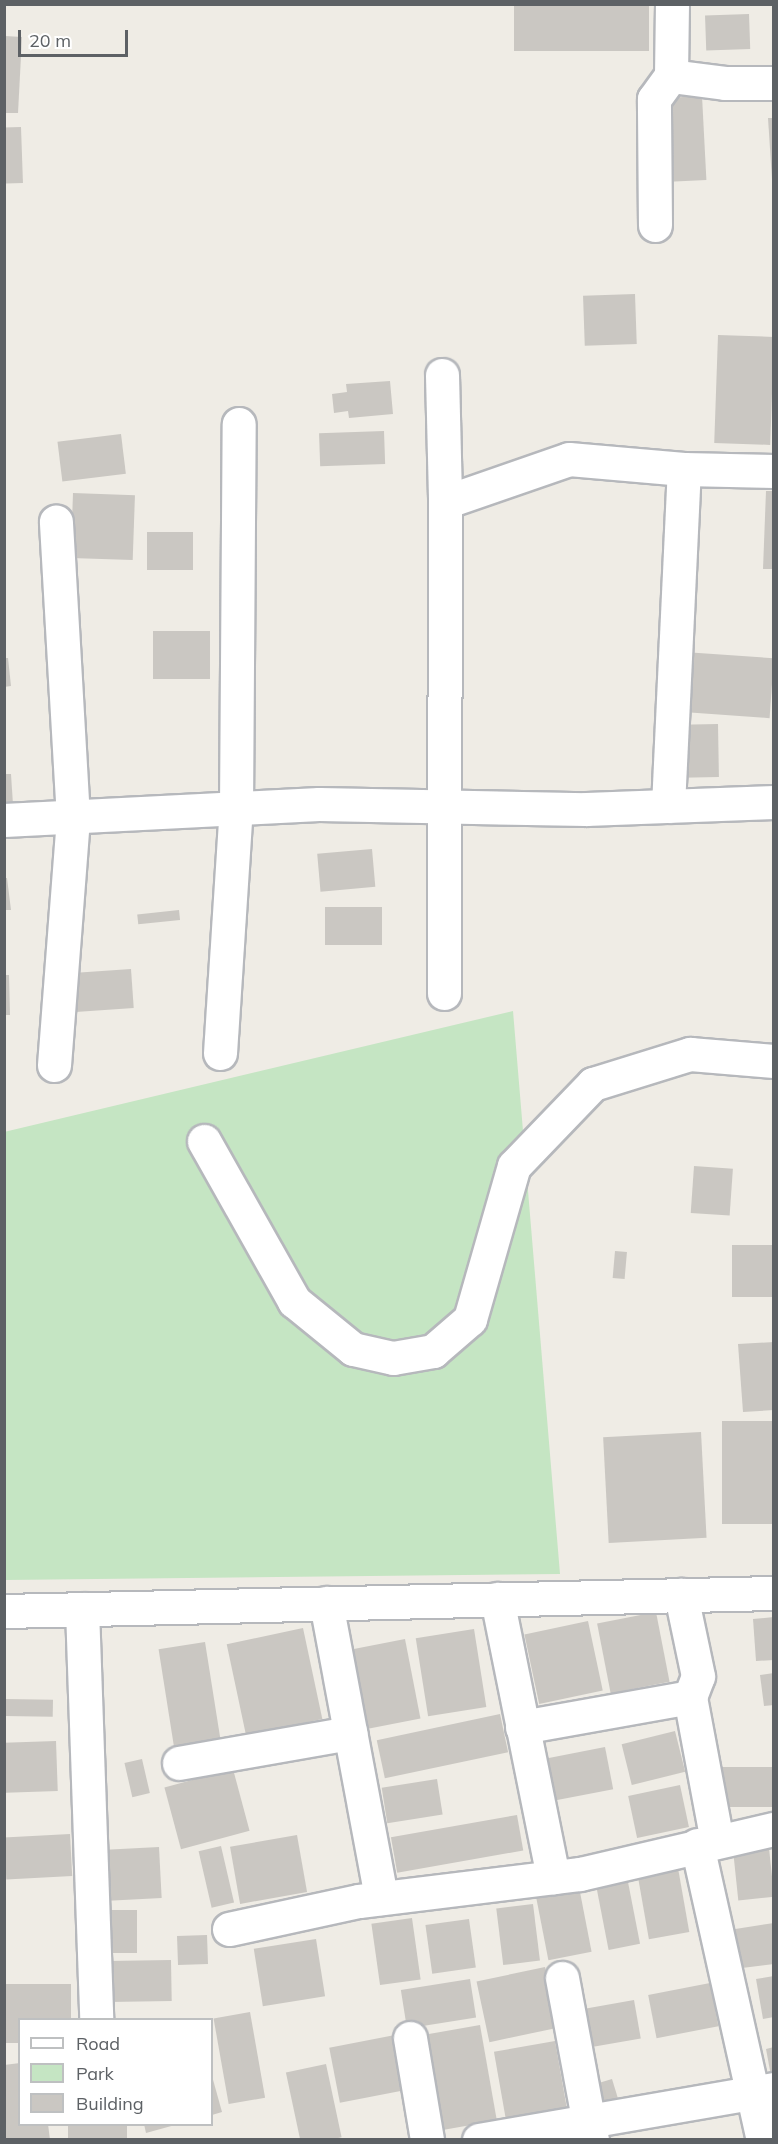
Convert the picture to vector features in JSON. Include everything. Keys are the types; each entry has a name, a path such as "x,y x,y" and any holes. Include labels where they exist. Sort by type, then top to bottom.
{"street":[{"path":"655,225 654,99 671,76 672,4"},
{"path":"671,76 725,83 774,83"},
{"path":"442,375 447,806 444,993"},
{"path":"220,1053 236,808 239,424"},
{"path":"445,502 569,459 684,469 774,471"},
{"path":"668,806 684,469"},
{"path":"54,1065 73,818 56,521"},
{"path":"4,820 319,804 668,806 774,802"},
{"path":"204,1141 294,1301 353,1349 393,1358 433,1351 470,1319 514,1166 592,1084 690,1054 774,1061"},
{"path":"4,1611 774,1593"},
{"path":"681,1595 698,1676 690,1698 707,1843 763,2091 763,2139"},
{"path":"497,1599 553,1877"},
{"path":"326,1604 381,1898"},
{"path":"82,1609 96,2018"},
{"path":"522,1727 690,1698"},
{"path":"179,1763 350,1733"},
{"path":"228,1929 381,1898 553,1877 774,1829"},
{"path":"562,1977 590,2130"},
{"path":"410,2038 427,2139"},
{"path":"479,2139 590,2130 763,2091"}],"green space":[{"path":"513,1011 560,1574 5,1580 4,1132"}],"building":[{"path":"514,6 649,6 649,51 514,51"},
{"path":"749,14 750,49 706,51 705,16"},
{"path":"5,36 22,37 18,113 5,113"},
{"path":"702,96 706,180 669,182 665,98"},
{"path":"768,118 774,118 774,179 772,179"},
{"path":"21,127 23,183 6,184 4,128"},
{"path":"635,294 637,344 585,346 583,296"},
{"path":"718,335 774,337 770,445 714,443"},
{"path":"390,381 393,414 349,418 348,411 334,413 332,394 347,392 346,384"},
{"path":"384,431 385,464 320,466 319,433"},
{"path":"121,434 126,474 62,482 57,442"},
{"path":"766,491 774,491 774,569 763,569"},
{"path":"73,493 135,495 133,560 71,558"},
{"path":"147,532 193,532 193,570 147,570"},
{"path":"153,631 210,631 210,679 153,679"},
{"path":"684,652 774,658 770,718 680,712"},
{"path":"4,658 8,658 11,686 4,687"},
{"path":"718,724 719,777 681,778 680,725"},
{"path":"4,774 11,774 13,805 4,805"},
{"path":"372,849 375,887 321,892 317,854"},
{"path":"4,878 7,878 11,910 4,910"},
{"path":"325,907 382,907 382,945 325,945"},
{"path":"179,910 180,920 138,924 137,914"},
{"path":"131,969 134,1008 72,1012 69,973"},
{"path":"4,975 9,975 10,1015 4,1015"},
{"path":"694,1166 733,1169 730,1216 691,1213"},
{"path":"732,1245 774,1245 774,1297 732,1297"},
{"path":"615,1251 627,1252 625,1279 613,1278"},
{"path":"774,1342 774,1410 743,1412 738,1344"},
{"path":"722,1421 774,1421 774,1524 722,1524"},
{"path":"701,1432 707,1538 609,1543 603,1437"},
{"path":"656,1612 670,1682 611,1693 597,1623"},
{"path":"774,1617 774,1660 756,1661 753,1619"},
{"path":"588,1621 603,1690 539,1704 524,1635"},
{"path":"303,1628 322,1719 246,1735 227,1644"},
{"path":"474,1629 486,1707 428,1716 416,1638"},
{"path":"405,1639 420,1719 365,1729 350,1650"},
{"path":"205,1642 220,1739 174,1746 159,1649"},
{"path":"774,1673 774,1705 764,1706 760,1675"},
{"path":"4,1699 53,1700 53,1717 4,1716"},
{"path":"500,1714 508,1752 385,1778 377,1740"},
{"path":"675,1731 685,1772 632,1785 622,1744"},
{"path":"56,1741 58,1791 6,1793 4,1743"},
{"path":"605,1747 613,1789 549,1802 541,1759"},
{"path":"142,1759 150,1793 132,1797 124,1763"},
{"path":"718,1767 774,1767 774,1807 718,1807"},
{"path":"233,1769 250,1831 181,1849 164,1787"},
{"path":"437,1779 443,1815 387,1823 382,1788"},
{"path":"680,1785 689,1827 637,1838 628,1796"},
{"path":"517,1815 523,1850 397,1873 391,1837"},
{"path":"70,1834 72,1876 6,1879 4,1837"},
{"path":"297,1835 307,1892 240,1904 230,1847"},
{"path":"221,1846 234,1903 212,1908 199,1851"},
{"path":"159,1847 162,1898 104,1901 101,1850"},
{"path":"769,1848 774,1897 738,1900 733,1852"},
{"path":"678,1868 689,1932 649,1939 638,1875"},
{"path":"628,1882 640,1944 609,1950 597,1888"},
{"path":"579,1887 592,1952 548,1960 536,1895"},
{"path":"533,1904 540,1961 503,1965 496,1909"},
{"path":"107,1910 137,1910 137,1953 107,1953"},
{"path":"412,1918 421,1979 380,1985 371,1924"},
{"path":"469,1919 476,1968 432,1974 425,1925"},
{"path":"774,1923 774,1964 734,1969 729,1930"},
{"path":"207,1935 208,1964 178,1965 177,1936"},
{"path":"316,1939 325,1996 263,2006 254,1949"},
{"path":"171,1960 172,2001 109,2002 108,1961"},
{"path":"545,1967 558,2028 489,2042 477,1982"},
{"path":"774,1976 774,2017 763,2019 756,1979"},
{"path":"470,1979 476,2018 407,2028 401,1990"},
{"path":"710,1983 718,2026 657,2038 648,1995"},
{"path":"4,1984 71,1984 71,2018 18,2018 18,2043 4,2043"},
{"path":"634,2000 641,2038 582,2049 575,2010"},
{"path":"250,2012 265,2098 229,2104 214,2018"},
{"path":"480,2025 497,2121 440,2131 423,2035"},
{"path":"395,2035 406,2090 340,2103 329,2048"},
{"path":"555,2041 567,2109 506,2120 494,2052"},
{"path":"774,2047 774,2076 771,2076 766,2049"},
{"path":"18,2063 18,2126 48,2126 50,2140 4,2140 4,2065"},
{"path":"326,2064 342,2137 329,2140 300,2140 286,2073"},
{"path":"612,2079 620,2105 607,2109 599,2083"},
{"path":"213,2080 222,2112 213,2115"},
{"path":"68,2126 127,2126 127,2140 68,2140"},
{"path":"144,2126 171,2126 146,2133"}]}
